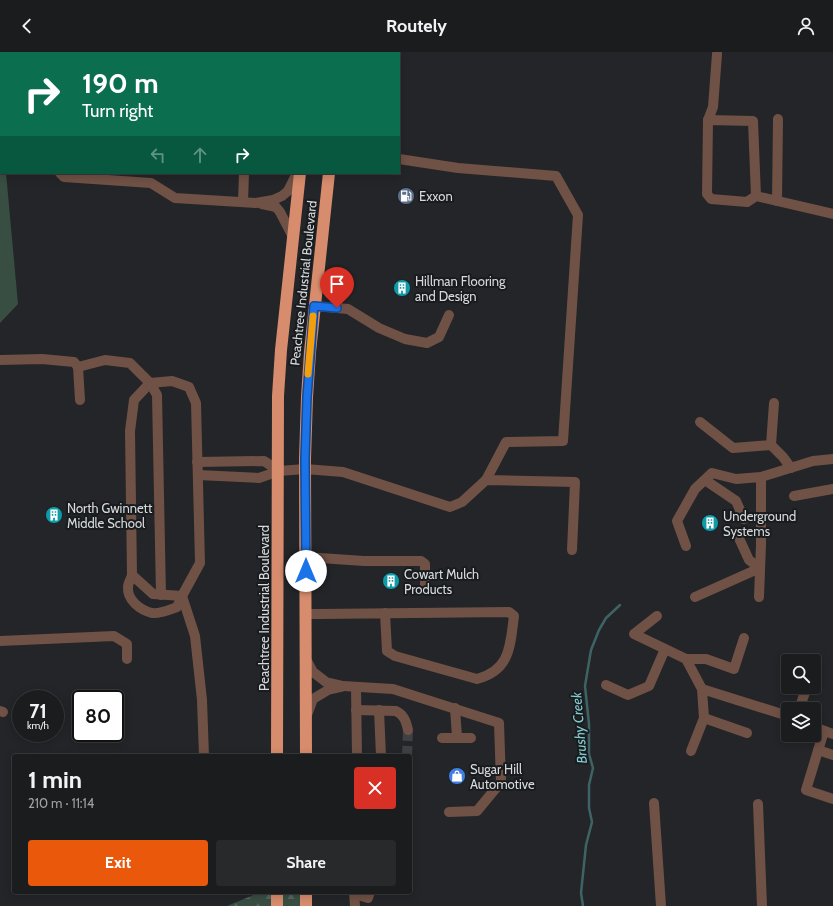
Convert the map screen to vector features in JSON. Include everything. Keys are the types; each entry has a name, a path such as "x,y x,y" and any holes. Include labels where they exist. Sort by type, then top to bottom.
{"highway":[{"name":"Peachtree Industrial Boulevard","path":"277,754 279,471 278,396 298,174"},
{"name":"Peachtree Industrial Boulevard","path":"306,754 305,469 307,397 314,306 329,174"},
{"path":"277,894 277,906"},
{"path":"306,894 306,906"}],"street":[{"path":"716,54 713,107 708,120 707,194 711,199 747,202 756,196 833,214"},
{"path":"777,201 778,119"},
{"path":"708,120 753,121 756,196"},
{"path":"198,475 260,478 279,471 305,469 343,472 450,507 462,502 486,480 506,442 563,441 578,215 556,176 458,168 400,159"},
{"path":"61,174 64,177 133,177 151,183 175,198 256,203 276,208 280,212 293,237"},
{"path":"244,174 244,202"},
{"path":"256,203 273,200 282,196 288,191 297,174"},
{"path":"314,306 348,309 379,328 405,339 426,343 439,337 449,315"},
{"path":"0,360 49,360 74,362 78,367 80,400"},
{"path":"78,367 105,360 130,363 150,383 157,395 161,595"},
{"path":"172,381 190,387 196,403 197,462 200,563 177,607 153,613 141,608 132,601 128,588 132,575 130,431 134,400 150,383 172,381"},
{"path":"774,403 771,445 792,468"},
{"path":"700,422 733,448 771,445"},
{"path":"686,546 677,521 695,489 712,473 736,479 761,477 813,462 833,459"},
{"path":"197,462 264,462 279,471"},
{"path":"759,597 761,477"},
{"path":"486,480 575,482 572,550"},
{"path":"705,480 736,501 744,519"},
{"path":"794,496 833,489"},
{"path":"738,536 749,560 760,568"},
{"path":"305,556 364,561 421,561 425,564 425,585"},
{"path":"695,597 760,568"},
{"path":"132,575 153,594 182,596"},
{"path":"182,596 195,636 202,700 204,754"},
{"path":"306,614 385,613 508,612 514,616 510,649 505,659 495,671 486,676 477,678 395,656 387,651 385,613"},
{"path":"657,616 634,634 686,659 706,659 734,669 744,638"},
{"path":"0,641 114,636 127,644 127,659"},
{"path":"606,685 628,695 649,686 665,649"},
{"path":"306,658 314,672 326,682 343,686 393,689 500,723 501,782 477,811 449,812"},
{"path":"686,659 702,689 704,718 691,751"},
{"path":"306,718 313,699 328,690 343,686"},
{"path":"356,687 357,754"},
{"path":"702,689 781,714"},
{"path":"455,708 457,737"},
{"path":"356,710 396,711 401,714 407,724 408,730"},
{"path":"379,710 381,754"},
{"path":"704,718 747,733"},
{"path":"829,732 818,750 806,790 833,799"},
{"path":"442,738 471,738"},
{"path":"818,750 833,755"},
{"path":"654,803 661,906"},
{"path":"758,804 762,906"},
{"path":"354,894 355,906"},
{"path":"357,894 368,898 369,894"}],"green space":[{"path":"0,174 6,174 18,304 0,323"},
{"path":"256,894 309,894 309,906 227,906"}],"waterway":[{"name":"Brushy Creek","path":"583,906 581,893 586,845 592,822 589,808 589,785 593,768 589,754 589,724 585,686 591,650 599,630 606,618 620,605"}],"tunnel":[{"path":"407,754 408,730"}],"slow traffic":[{"path":"308,374 313,316"}],"place":[{"name":"Exxon","path":"406,196"},
{"name":"Hillman Flooring and Design","path":"402,288"},
{"name":"North Gwinnett Middle School","path":"54,515"},
{"name":"Underground Systems","path":"710,523"},
{"name":"Cowart Mulch Products","path":"391,581"},
{"name":"Sugar Hill Automotive","path":"457,776"}],"route":[{"path":"306,571 305,459 307,397 314,306 337,308"}]}
